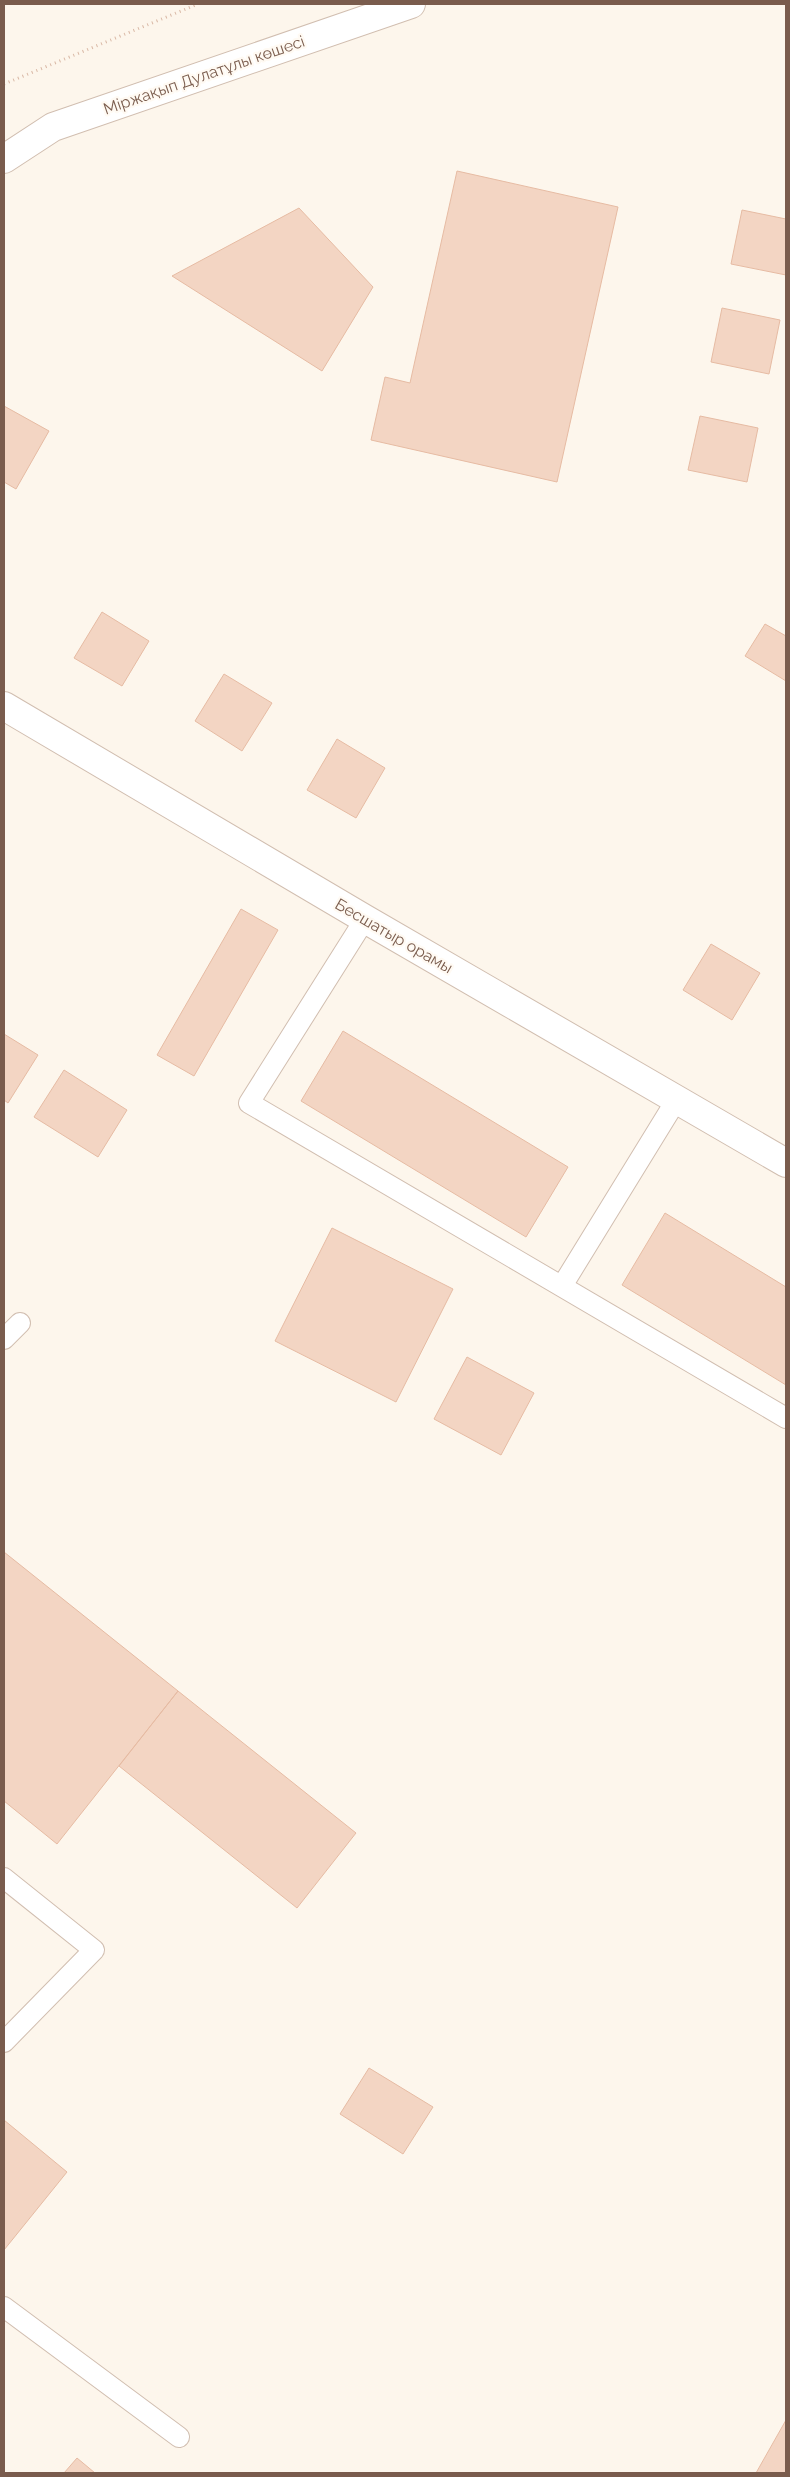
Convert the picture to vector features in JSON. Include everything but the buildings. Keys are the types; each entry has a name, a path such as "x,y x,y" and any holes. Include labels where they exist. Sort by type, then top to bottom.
{"street":[{"name":"Міржақып Дулатұлы көшесі","path":"4,159 53,127 411,4"},
{"name":"Бесшатыр орамы","path":"4,706 366,919 786,1162"}],"lane":[{"path":"366,919 249,1103 786,1418"},
{"path":"562,1286 677,1099"},
{"path":"4,1339 20,1323"},
{"path":"4,1878 94,1950 4,2042"},
{"path":"4,2308 179,2437"}],"path":[{"path":"4,84 198,4"}]}
